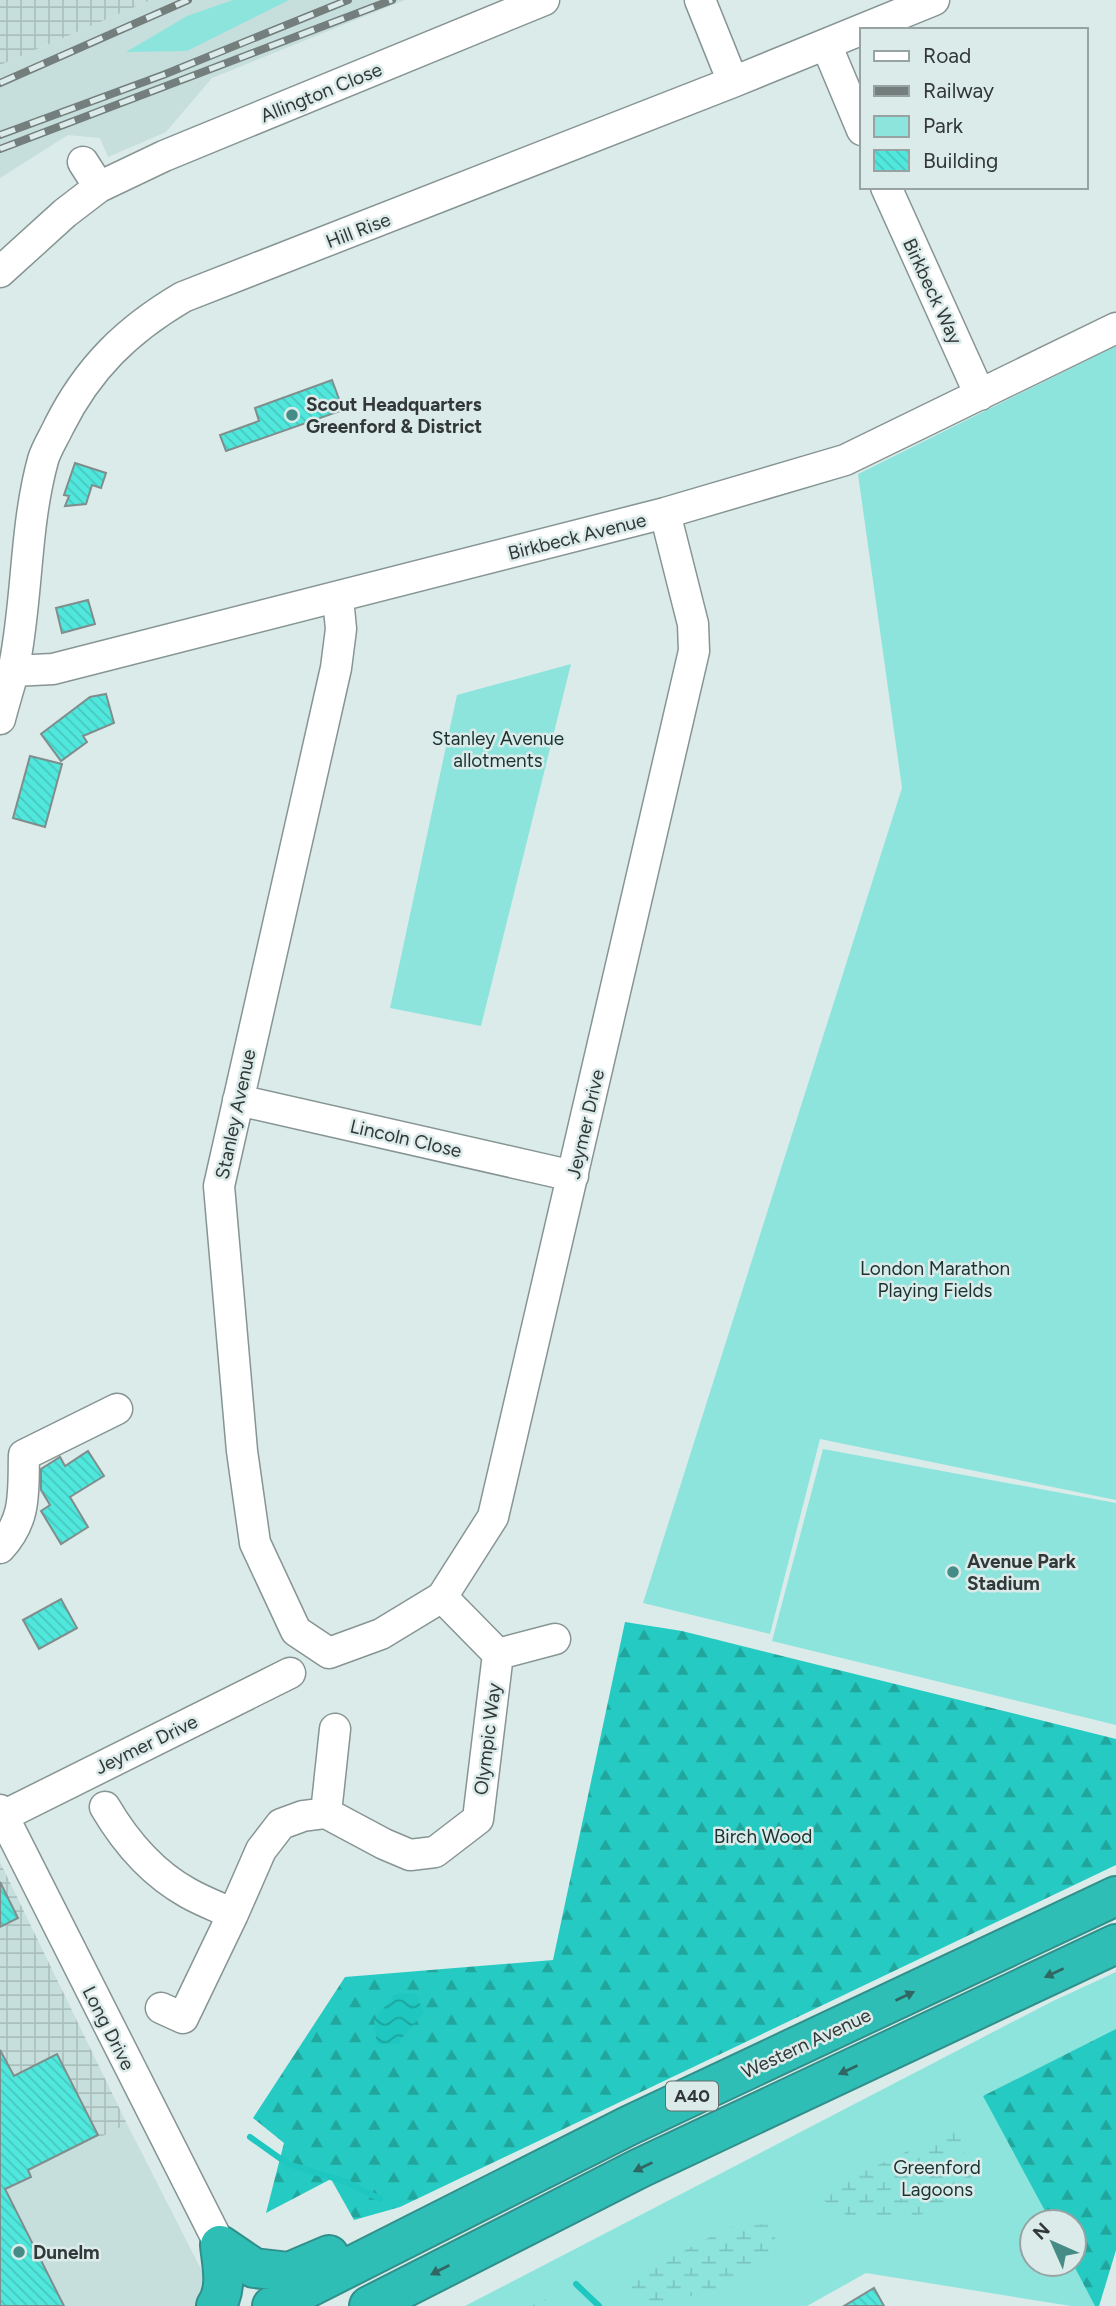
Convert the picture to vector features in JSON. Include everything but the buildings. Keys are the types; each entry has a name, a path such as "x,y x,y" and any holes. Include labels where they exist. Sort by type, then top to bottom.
{"highway":[{"name":"Western Avenue","path":"272,2306 628,2126 1116,1896"},
{"name":"A40","path":"369,2306 640,2168 1116,1944"},
{"path":"220,2245 254,2268 289,2272 628,2126"},
{"path":"216,2306 222,2298 220,2245"}],"street":[{"name":"Allington Close","path":"0,272 99,187 164,156 544,0"},
{"path":"700,0 733,82"},
{"name":"Hill Rise","path":"865,28 932,0"},
{"name":"Hill Rise","path":"13,671 36,494 44,457 85,380 121,341 148,317 183,297 860,30"},
{"path":"826,44 860,125"},
{"path":"83,162 99,187"},
{"name":"Birkbeck Way","path":"887,189 980,395"},
{"name":"Birkbeck Avenue","path":"13,671 54,669 338,598 666,513 845,460 1116,328"},
{"name":"Jeymer Drive","path":"329,1653 382,1634 442,1597 493,1517 694,651 693,624 666,513"},
{"name":"Stanley Avenue","path":"329,1653 296,1631 255,1543 242,1451 219,1186 336,668 341,629 338,598"},
{"path":"0,719 13,671"},
{"name":"Lincoln Close","path":"238,1100 573,1176"},
{"path":"0,1548 10,1537 23,1507 24,1455 117,1409"},
{"name":"Olympic Way","path":"442,1597 498,1654"},
{"name":"Olympic Way","path":"498,1654 555,1639"},
{"name":"Olympic Way","path":"326,1813 410,1855 435,1852 478,1819 498,1654"},
{"name":"Jeymer Drive","path":"1,1813 290,1673"},
{"path":"161,2008 183,2018 261,1850 281,1824 303,1816 326,1813 335,1728"},
{"path":"104,1807 121,1833 155,1870 187,1893 233,1914"},
{"name":"Long Drive","path":"1,1813 220,2245"}],"shaded area":[{"path":"0,0 151,0 0,65"},
{"path":"151,0 405,0 212,78 166,132 108,157 100,138 68,135 0,178 0,65"},
{"path":"0,1862 127,2124 99,2138 97,2135 30,2169 31,2177 0,2192"},
{"path":"127,2124 205,2277 206,2285 199,2304 0,2306 0,2192 30,2169 98,2135 100,2137"}],"green space":[{"path":"233,0 289,0 187,51 126,52 187,16"},
{"name":"London Marathon Playing Fields","path":"1116,346 1116,1500 820,1439 770,1634 643,1603 902,788 858,474"},
{"name":"Stanley Avenue allotments","path":"571,664 481,1026 390,1008 457,695"},
{"name":"Avenue Park Stadium","path":"823,1449 1116,1503 1116,1725 772,1641"},
{"name":"Birch Wood","path":"625,1622 682,1631 1116,1739 1116,1865 400,2207 354,2220 331,2179 266,2213 284,2143 253,2118 345,1977 553,1960"},
{"name":"Greenford Lagoons","path":"1116,1972 1116,2250 1099,2306 1071,2306 866,2273 807,2306 465,2306 1051,2002"},
{"path":"1116,2029 1116,2250 1099,2306 1095,2306 1080,2278 1088,2278 1088,2208 1043,2208 983,2096"},
{"path":"958,2127 975,2191 917,2216 850,2217 815,2195"},
{"path":"779,2223 772,2250 720,2287 658,2306 647,2306 625,2282 729,2227"},
{"path":"539,2295 554,2306 521,2306"}],"water":[{"path":"415,1993 424,2012 397,2044 377,2044 374,2020 395,1994"}],"waterway":[{"path":"250,2137 288,2164 346,2182 380,2199"},
{"path":"576,2284 599,2306"}],"railway":[{"path":"0,83 188,0"},
{"path":"0,135 163,75 348,0"},
{"path":"0,149 392,0"}],"place":[{"name":"Scout Headquarters Greenford & District","path":"292,415"},
{"name":"Avenue Park Stadium","path":"953,1572"},
{"name":"Dunelm","path":"19,2252"}]}
